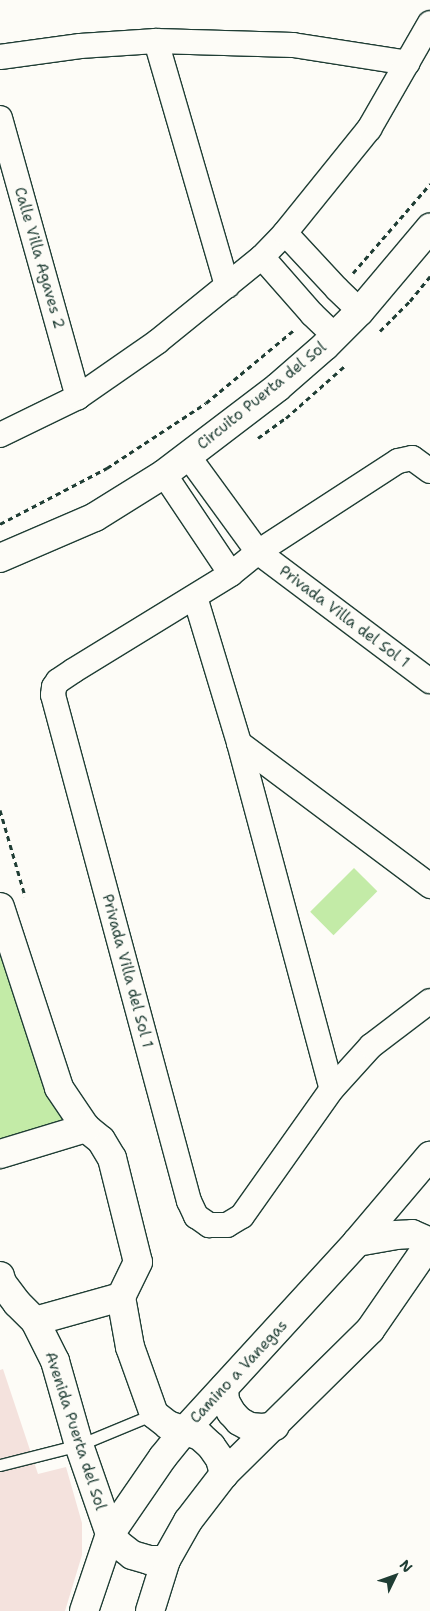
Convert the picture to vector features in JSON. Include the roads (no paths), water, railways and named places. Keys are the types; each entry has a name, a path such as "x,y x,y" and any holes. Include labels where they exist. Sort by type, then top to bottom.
{"street":[{"path":"0,435 78,397 157,342 262,257 285,233 370,129 430,23"},
{"path":"0,57 80,46 156,41 293,45 408,63"},
{"path":"156,41 227,286"},
{"name":"Calle Villa Agaves 2","path":"0,118 78,397"},
{"name":"Circuito Puerta del Sol","path":"0,558 171,484 196,466 360,311 430,228"},
{"path":"285,233 336,290 360,311"},
{"name":"Circuito Puerta del Sol","path":"262,257 312,314 335,336"},
{"name":"Privada Villa del Sol 1","path":"430,471 412,458 398,461 258,552 231,574 63,678 54,687 53,695 184,1182 196,1216 209,1225 226,1225 242,1216 332,1089 371,1046 430,1001"},
{"name":"Privada Villa del Sol 1","path":"196,466 258,552 430,681"},
{"path":"171,484 231,574"},
{"path":"194,597 239,743 332,1089"},
{"path":"239,743 430,886"},
{"path":"0,907 59,1088 86,1128 101,1140 112,1158 138,1262 121,1297 130,1347 154,1414 168,1425 200,1436 211,1446 220,1459 224,1474"},
{"path":"0,1154 86,1128"},
{"name":"Camino a Vanegas","path":"84,1611 110,1534 134,1496 185,1430 357,1242 430,1156"},
{"path":"150,1611 166,1560 188,1521 224,1474 370,1330 430,1243 412,1234 357,1242"},
{"name":"Avenida Puerta del Sol","path":"0,1276 2,1283 17,1303 35,1321 54,1362 79,1444 110,1534 118,1544 132,1554 149,1560 166,1560"},
{"path":"35,1321 121,1297"},
{"path":"224,1388 225,1401 230,1412 239,1421 250,1426 262,1428 274,1426"}],"lane":[{"path":"0,1465 79,1444 154,1414"}]}
